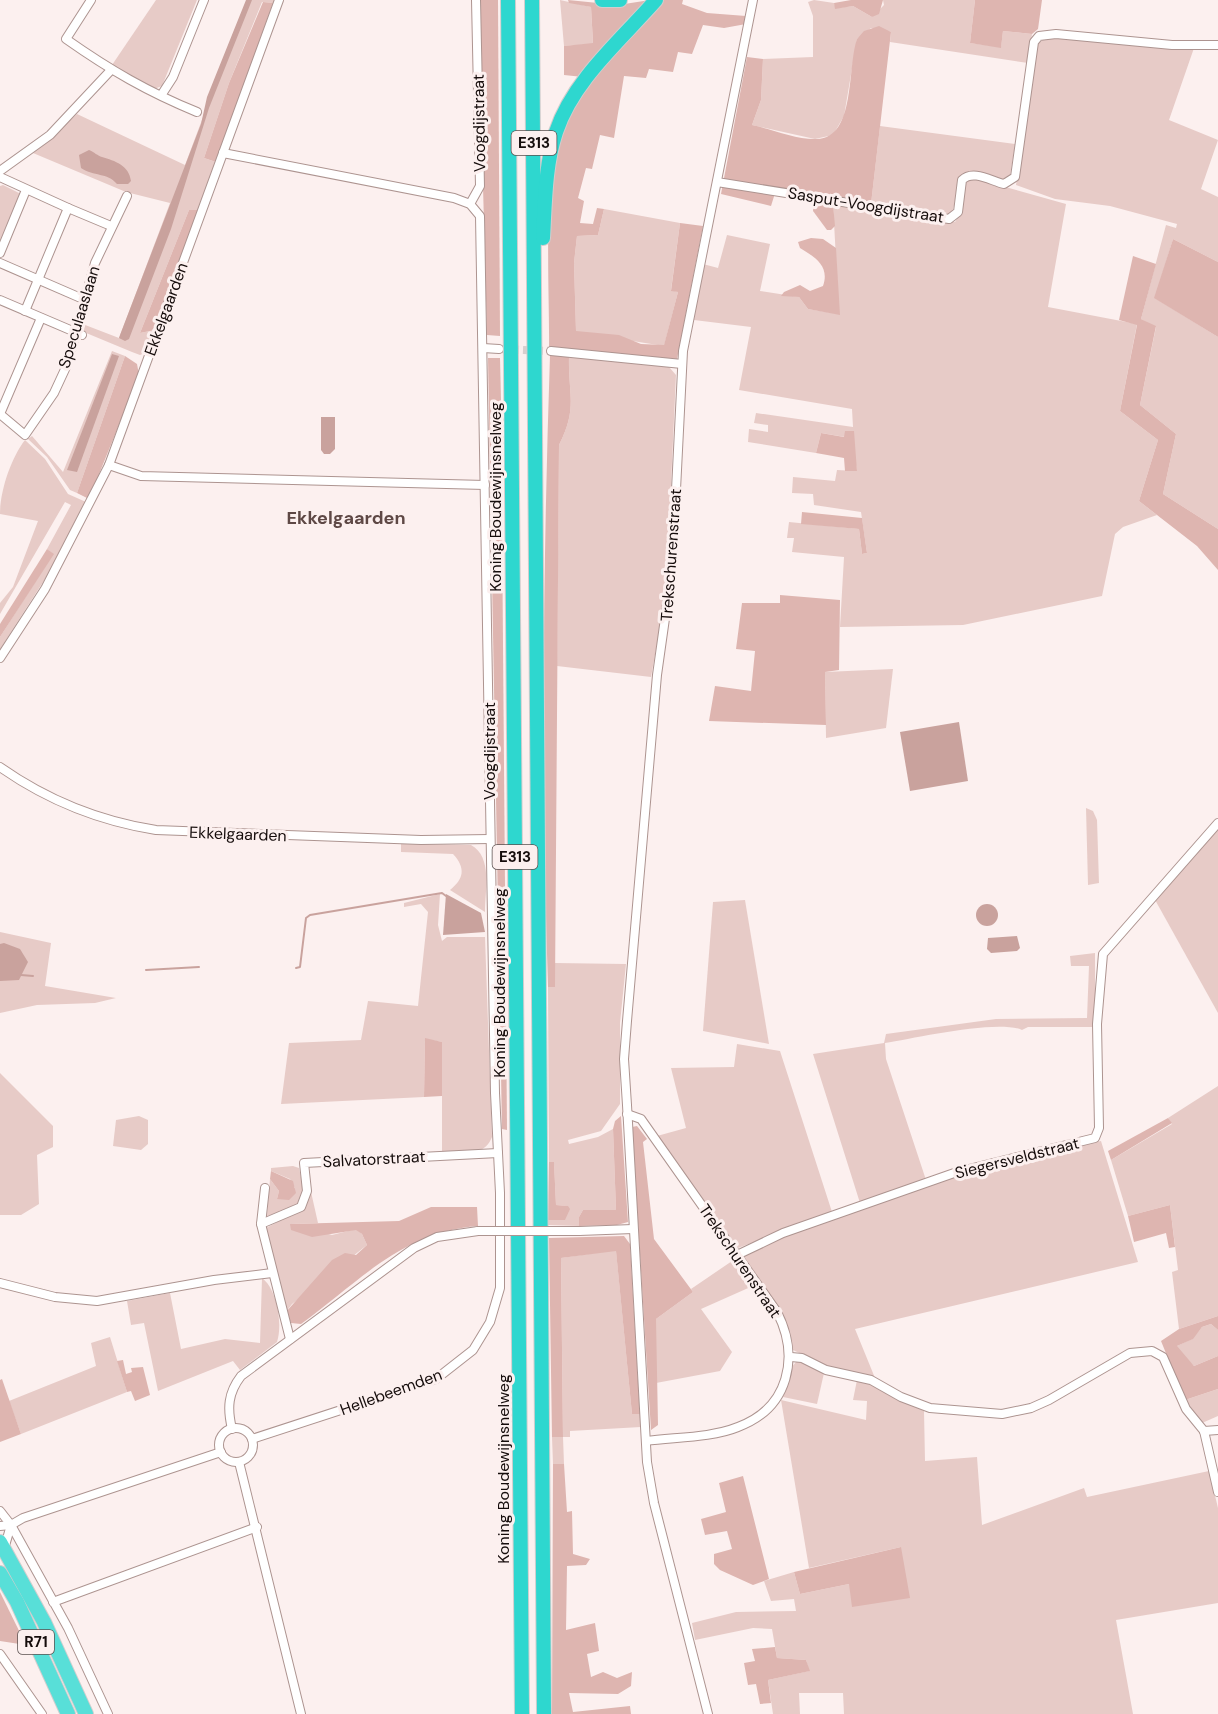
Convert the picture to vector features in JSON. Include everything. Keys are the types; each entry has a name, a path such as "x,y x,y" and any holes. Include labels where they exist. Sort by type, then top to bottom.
{"highway":[{"name":"Koning Boudewijnsnelweg","path":"508,0 522,1714"},
{"name":"E313","path":"532,0 544,1714"},
{"path":"602,0 620,0"},
{"path":"535,287 543,244 545,191 555,134 561,117 587,77 656,0"},
{"name":"R71","path":"2,1546 48,1630 86,1714"},
{"name":"R71","path":"0,1573 17,1602 68,1714"}],"street":[{"path":"91,0 66,39 135,85 162,94 168,100 197,112"},
{"path":"162,94 173,76 204,0"},
{"name":"Ekkelgaarden","path":"0,658 56,570 109,465 279,0"},
{"name":"Voogdijstraat","path":"476,0 480,186 470,204 480,216 490,839 498,1153"},
{"name":"Trekschurenstraat","path":"708,1714 654,1503 646,1441 624,1059 657,675 672,569 682,364 690,312 753,0"},
{"name":"Sasput-Voogdijstraat","path":"717,182 949,219 958,212 962,180 966,176 972,174 1004,184 1015,177 1034,42 1039,36 1056,34 1172,45 1218,45"},
{"path":"0,171 50,135 111,70"},
{"path":"223,153 470,204"},
{"path":"0,177 111,226"},
{"path":"0,253 26,190"},
{"name":"Speculaaslaan","path":"0,414 25,435 54,393 78,333 83,299 111,226 127,196"},
{"path":"25,311 68,208"},
{"path":"0,263 83,299"},
{"path":"0,300 78,333"},
{"path":"0,414 41,318"},
{"path":"483,348 499,349"},
{"path":"551,351 682,364"},
{"path":"109,465 141,476 484,485"},
{"name":"Ekkelgaarden","path":"0,766 46,797 104,819 156,830 421,840 490,839"},
{"name":"Siegersveldstraat","path":"737,1255 783,1233 957,1172 1095,1138 1099,1128 1097,1024 1103,954 1218,823"},
{"name":"Trekschurenstraat","path":"627,1114 641,1119 777,1312 789,1339 791,1357"},
{"name":"Salvatorstraat","path":"261,1224 301,1207 307,1191 304,1163 498,1153"},
{"name":"Hellebeemden","path":"252,1439 436,1378 473,1350 490,1322 500,1288 498,1153"},
{"path":"265,1188 261,1224 290,1339"},
{"path":"232,1429 228,1414 231,1389 241,1376 414,1248 437,1237 478,1231 633,1229"},
{"path":"0,1283 55,1297 98,1301 214,1280 272,1273"},
{"path":"646,1441 726,1430 746,1424 764,1412 777,1397 785,1380 791,1357 802,1358 826,1370 871,1380 916,1404 976,1413 1002,1414 1031,1408 1049,1400 1130,1353 1152,1351 1163,1357 1186,1410 1203,1431 1218,1492"},
{"path":"232,1429 247,1432 252,1439 251,1453 239,1462 228,1460 221,1452 221,1437 232,1429"},
{"path":"1203,1431 1218,1430"},
{"path":"0,1526 11,1525 23,1518 221,1452"},
{"path":"239,1462 301,1714"},
{"path":"0,1512 11,1525 53,1602 108,1714"},
{"path":"2,1546 11,1525"},
{"path":"53,1602 256,1527"},
{"path":"0,1654 42,1714"}],"shaded area":[{"path":"156,0 197,0 162,86 154,89 112,65"},
{"path":"246,0 252,0 209,108 171,229 129,339 125,341 119,338 120,335 201,124 207,97"},
{"path":"247,0 275,0 273,3 262,2 229,83 204,158 216,162 198,210 189,210 140,333 155,330 147,352 140,355 79,330 80,323 119,338 170,203 126,192 33,153 77,114 185,165"},
{"path":"478,0 498,0 500,336 487,335"},
{"path":"560,0 591,7 593,44 564,46"},
{"path":"568,0 618,5 650,0 583,77 564,75 564,46 593,43 591,7 569,3"},
{"path":"660,0 683,0 682,4 707,13 746,16 746,24 724,28 703,25 692,54 678,52 673,72 649,69 646,78 624,76 614,138 600,135 592,169 586,168 578,198 584,201 580,223 593,224 597,208 604,209 598,235 577,236 574,263 576,331 619,335 641,344 664,345 678,292 671,291 680,223 703,226 677,359 549,349 548,233 557,146 572,106 582,90 607,58"},
{"path":"814,0 834,3 836,8 853,6 872,17 884,5 883,0 975,0 970,43 1001,47 1003,31 1032,34 1028,63 890,42 891,32 871,28 857,39 844,116 833,135 815,139 752,125 761,100 763,59 813,57 813,16 808,2"},
{"path":"851,0 883,0 879,14 872,17 853,6 835,9 834,3"},
{"path":"975,0 1042,0 1038,29 1032,34 1003,31 1001,48 970,43"},
{"path":"263,2 273,3 216,162 204,158 229,83"},
{"path":"879,26 891,32 871,204 776,190 771,206 721,194 747,57 763,59 761,100 752,125 809,139 830,136 838,127 844,114 857,39 864,31"},
{"path":"1046,37 1194,48 1169,120 1218,140 1201,189 1218,197 1218,262 1173,239 1155,298 1218,337 1218,529 1163,494 1176,434 1140,405 1156,327 1141,319 1166,225 1176,228 1177,224 1110,206 1055,199 1016,185 1036,52 1038,44"},
{"path":"880,126 1015,144 1010,176 1003,181 970,172 964,175 957,184 954,204 949,216 871,204"},
{"path":"89,150 121,164 131,181 128,184 117,184 109,178 81,168 79,155"},
{"path":"973,178 1066,204 1048,307 1137,324 1120,411 1158,440 1139,501 1157,515 1123,527 1115,534 1102,596 963,625 840,627 844,557 792,552 794,538 787,538 789,522 859,529 862,554 867,553 861,512 814,505 813,494 792,493 793,477 835,481 837,470 857,471 855,458 845,437 821,433 816,453 748,442 749,429 768,432 768,425 754,423 756,413 853,427 852,409 739,390 751,327 694,320 703,264 718,268 727,235 770,244 760,291 799,297 808,309 839,314 833,204 955,222 960,214 965,183"},
{"path":"3,185 21,194 0,244 0,186"},
{"path":"814,201 833,204 835,226 831,230 827,230 813,211"},
{"path":"604,209 680,223 671,290 678,292 664,346 576,332 574,263 577,236 598,235"},
{"path":"189,210 198,210 155,330 140,333"},
{"path":"811,238 823,239 836,248 840,315 808,309 799,297 781,296 784,292 800,285 810,291 823,286 825,279 823,268 816,259 800,248 798,242"},
{"path":"1173,239 1218,262 1218,337 1154,298"},
{"path":"1133,256 1156,264 1141,319 1156,326 1140,405 1176,434 1163,494 1218,529 1218,570 1197,546 1139,501 1158,440 1120,411 1137,325 1119,320"},
{"path":"112,351 125,356 77,493 70,490 47,457 28,439 32,436 63,472"},
{"path":"112,354 119,356 77,472 67,470"},
{"path":"550,355 569,357 571,401 565,432 559,445 555,987 548,987 544,750 544,592"},
{"path":"125,356 137,364 139,375 89,499 77,493"},
{"path":"569,357 669,367 676,375 666,592 651,677 557,666 559,445 570,411"},
{"path":"488,358 500,358 507,1130 502,1129"},
{"path":"321,417 335,417 335,449 330,454 324,454 321,450"},
{"path":"845,431 854,431 857,471 845,471 844,458 816,453 821,433 844,437"},
{"path":"25,440 45,459 68,494 86,502 52,568 0,649 0,637 53,554 47,549 71,505 65,502 0,614 0,603 13,587 38,521 0,514 7,475"},
{"path":"802,512 862,518 867,553 862,554 859,529 801,524"},
{"path":"47,549 54,554 0,637 0,624"},
{"path":"780,595 840,600 839,670 825,672 826,725 709,721 715,686 751,691 755,651 736,649 742,603 780,603"},
{"path":"893,669 886,728 826,738 825,672"},
{"path":"959,722 968,781 910,791 900,732"},
{"path":"1086,808 1093,811 1097,820 1099,883 1088,885"},
{"path":"1218,826 1218,1013 1154,898"},
{"path":"401,844 471,845 478,850 485,866 485,912 450,890 458,882 462,873 460,864 453,854 401,852"},
{"path":"440,894 438,925 442,941 447,937 485,937 492,1137 489,1143 479,1151 447,1153 442,1151 442,1042 425,1039 424,1097 281,1104 289,1043 361,1040 368,1001 418,1006 428,912 421,904 404,907 404,903"},
{"path":"446,894 481,913 485,932 443,935"},
{"path":"745,900 769,1044 703,1031 713,902"},
{"path":"987,904 995,907 998,915 995,923 987,926 979,923 976,915 979,907"},
{"path":"0,932 51,943 45,986 116,998 95,1003 37,1005 0,1013"},
{"path":"1017,936 1020,948 1017,951 991,953 987,949 988,938"},
{"path":"4,943 20,949 28,962 19,980 0,981 0,944"},
{"path":"1095,953 1095,1027 1028,1027 1022,1030 1010,1027 976,1028 885,1043 886,1059 926,1180 860,1203 813,1054 884,1043 886,1034 996,1019 1087,1018 1089,966 1071,966 1070,956"},
{"path":"555,963 626,964 620,1023 620,1104 601,1131 568,1140 569,1144 598,1137 613,1129 616,1210 583,1210 579,1217 579,1226 548,1225 548,1220 565,1219 567,1206 556,1205 554,1163 549,1162 548,987 555,987"},
{"path":"425,1038 442,1042 442,1096 424,1097"},
{"path":"737,1044 780,1051 832,1212 738,1248 657,1136 686,1128 671,1068 734,1067"},
{"path":"0,1073 53,1126 53,1147 37,1155 39,1204 21,1215 0,1215"},
{"path":"1218,1086 1218,1316 1179,1329 1172,1272 1178,1270 1170,1205 1128,1216 1111,1160 1172,1124 1168,1118"},
{"path":"139,1116 148,1120 148,1144 141,1150 113,1146 116,1120"},
{"path":"621,1116 628,1222 617,1225 579,1226 579,1217 583,1210 616,1210 613,1129 615,1121"},
{"path":"1168,1118 1172,1123 1111,1160 1108,1151"},
{"path":"637,1126 647,1139 643,1142 654,1239 693,1292 656,1319 658,1425 651,1430 632,1127"},
{"path":"1101,1141 1138,1262 855,1329 875,1378 835,1370 793,1350 786,1323 745,1259 745,1254 784,1236 963,1172"},
{"path":"549,1162 554,1162 556,1205 568,1206 570,1209 565,1220 548,1220"},
{"path":"293,1166 299,1168 304,1192 298,1206 267,1216 270,1179 279,1191 277,1199 295,1188 290,1179 271,1171 271,1168"},
{"path":"271,1171 293,1181 296,1193 289,1200 277,1199 279,1191 270,1179"},
{"path":"309,1183 318,1223 291,1224 332,1235 356,1229 362,1234 367,1245 292,1304 286,1312 266,1228 306,1207"},
{"path":"1170,1205 1175,1247 1169,1248 1166,1233 1134,1242 1128,1216"},
{"path":"431,1207 477,1207 478,1226 451,1230 404,1248 383,1261 301,1324 291,1323 286,1312 332,1260 345,1253 356,1255 367,1245 362,1234 356,1230 312,1237 291,1230 290,1224 399,1221"},
{"path":"624,1236 630,1244 640,1414 632,1414 616,1251 561,1258 563,1437 552,1437 549,1238"},
{"path":"616,1250 632,1414 640,1414 641,1427 570,1431 570,1437 563,1437 564,1464 553,1464 552,1437 563,1436 561,1258"},
{"path":"735,1259 755,1285 701,1309 732,1352 720,1371 656,1383 656,1319 693,1292 691,1289"},
{"path":"262,1278 272,1290 275,1298 279,1317 277,1342 240,1370 233,1361 158,1391 144,1323 131,1325 127,1301 170,1293 181,1349 225,1339 260,1343"},
{"path":"1218,1316 1218,1330 1211,1324 1202,1327 1193,1339 1177,1346 1194,1366 1218,1356 1218,1389 1185,1400 1161,1341 1179,1329"},
{"path":"1211,1324 1218,1330 1218,1356 1194,1366 1177,1350 1177,1346 1192,1339 1202,1327"},
{"path":"110,1337 127,1392 21,1434 9,1401 96,1366 91,1343"},
{"path":"123,1360 126,1374 132,1372 131,1368 143,1367 150,1395 135,1401 131,1391 127,1392 117,1361"},
{"path":"801,1361 824,1373 817,1404 783,1397 791,1368 796,1362"},
{"path":"2,1379 21,1434 0,1442 0,1380"},
{"path":"857,1380 873,1384 924,1411 925,1461 977,1457 982,1525 1084,1488 1087,1497 1209,1471 1218,1508 1218,1603 1116,1620 1133,1714 844,1714 843,1693 799,1693 800,1714 773,1714 768,1680 809,1671 806,1660 777,1658 772,1629 753,1628 695,1640 692,1623 736,1612 796,1611 794,1599 771,1601 764,1581 794,1572 800,1594 849,1584 901,1547 809,1568 781,1400 866,1420 867,1401 853,1400"},
{"path":"1218,1389 1218,1416 1202,1423 1185,1400"},
{"path":"553,1464 564,1464 567,1512 572,1511 573,1554 590,1559 586,1565 567,1566 566,1630 595,1623 599,1651 587,1654 591,1677 603,1672 617,1678 632,1672 631,1686 618,1694 569,1693 573,1712 630,1706 631,1714 552,1714"},
{"path":"743,1476 769,1579 753,1585 720,1570 714,1564 714,1554 732,1549 727,1531 705,1535 701,1519 726,1512 719,1483"},
{"path":"901,1547 910,1598 852,1607 849,1584 800,1594 794,1572"},
{"path":"0,1592 26,1645 0,1641"},
{"path":"775,1647 777,1658 806,1660 810,1671 768,1680 771,1703 760,1704 756,1684 748,1685 744,1663 755,1661 752,1649"}],"waterway":[{"path":"296,968 300,967 306,918 310,915 442,893 446,896"},
{"path":"146,970 199,967"},
{"path":"21,975 33,976"}],"tunnel":[{"path":"499,349 551,351"}],"district":[{"name":"Ekkelgaarden","path":"346,518"}]}
